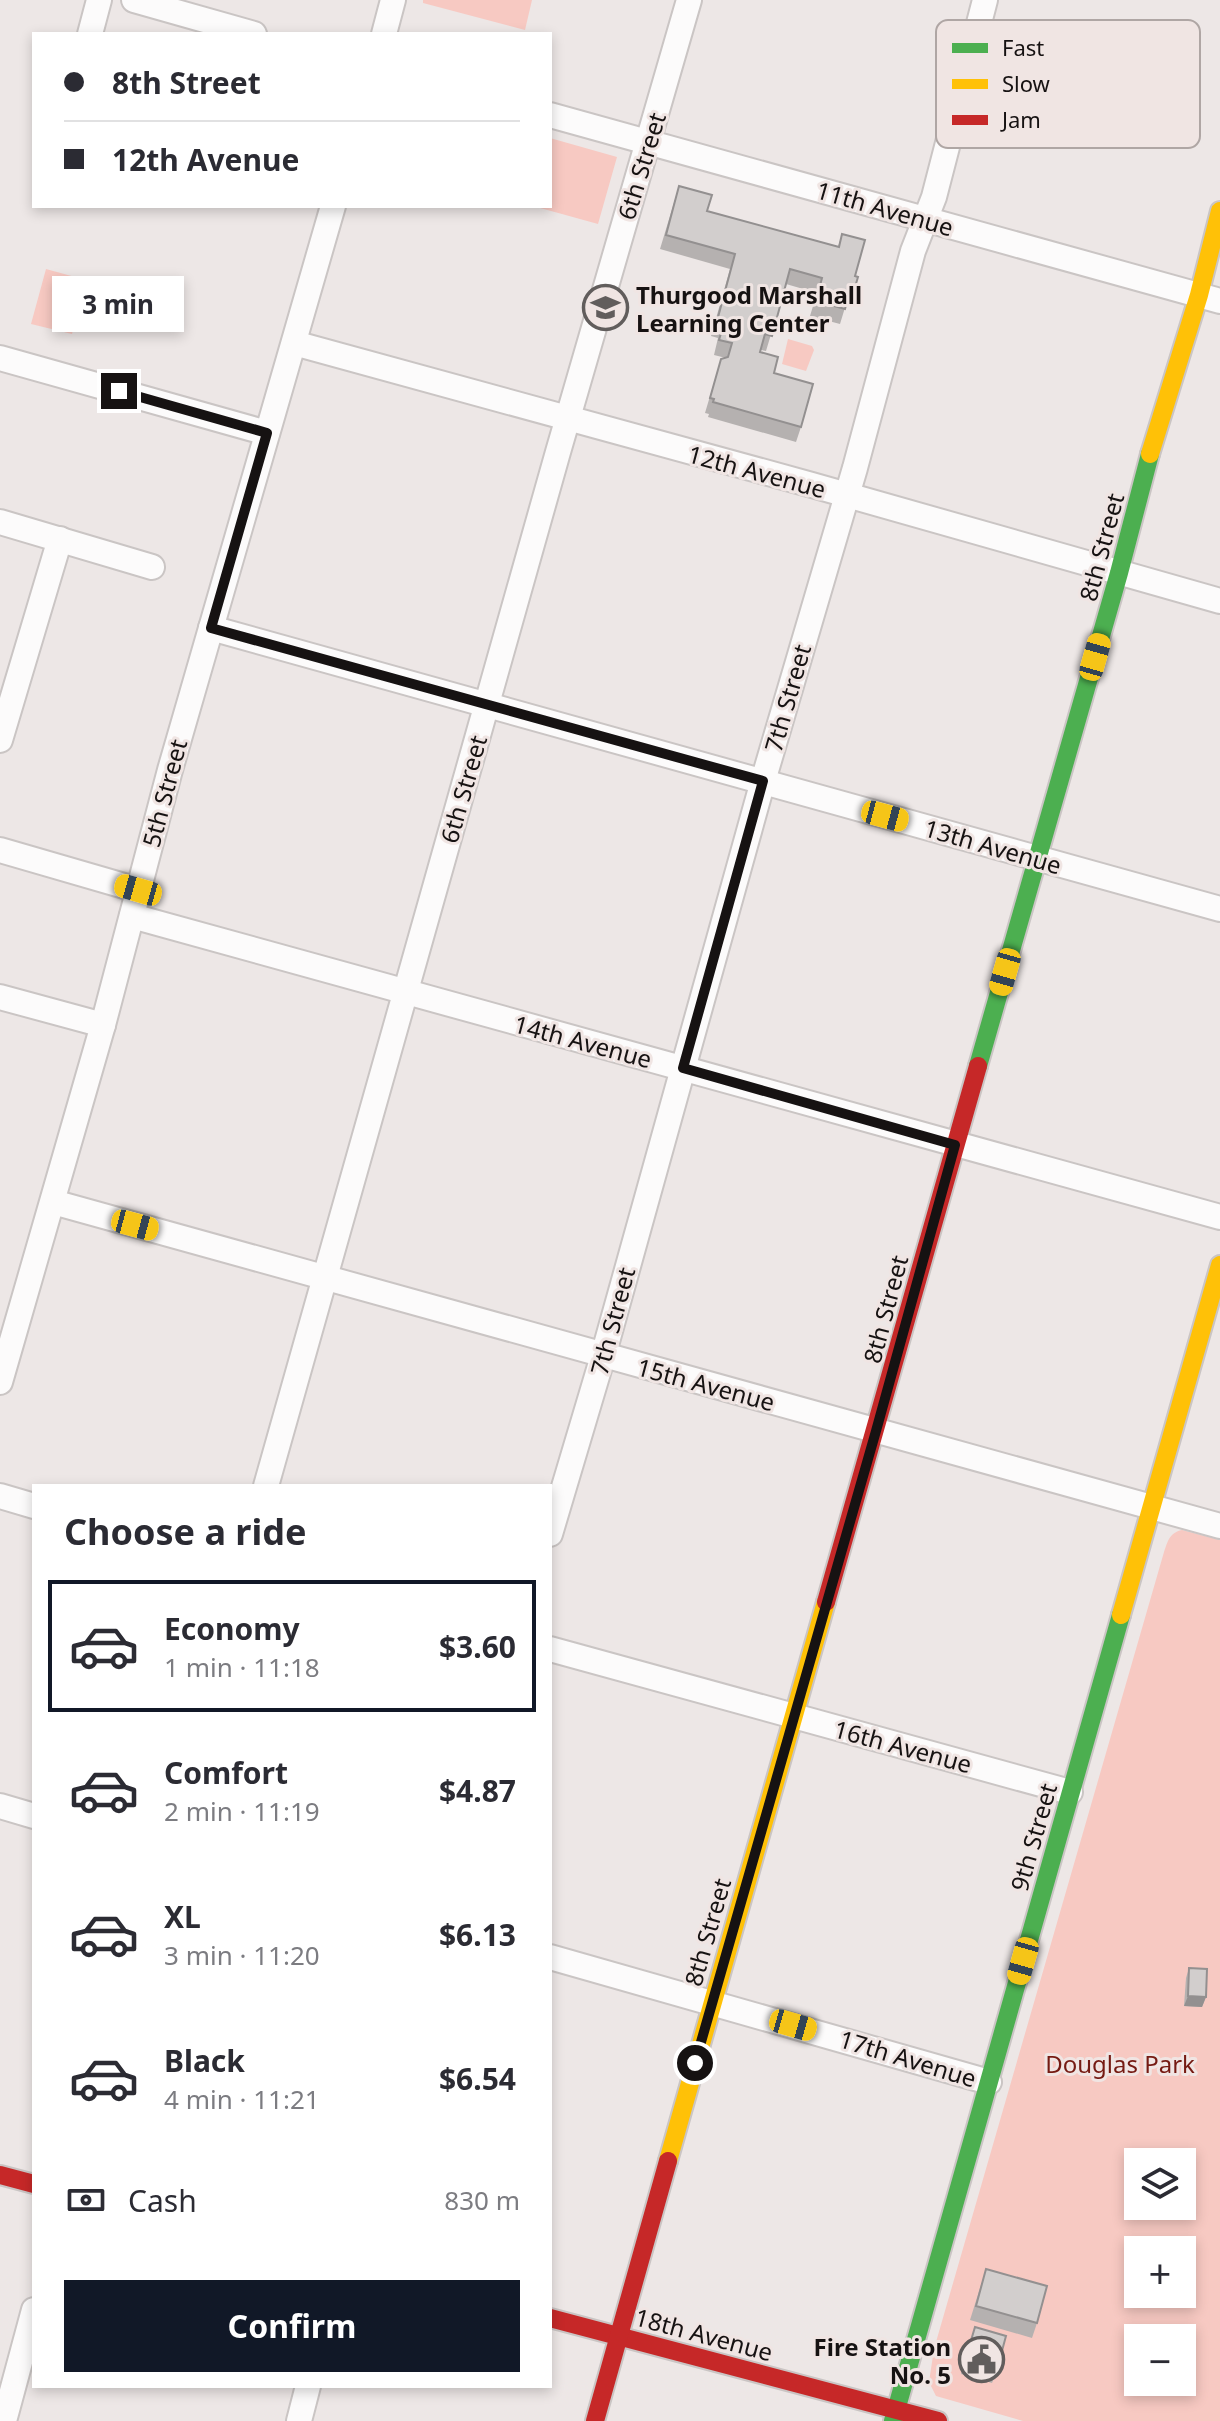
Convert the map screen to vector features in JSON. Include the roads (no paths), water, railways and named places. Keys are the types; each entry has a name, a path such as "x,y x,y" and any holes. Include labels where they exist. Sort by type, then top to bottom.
{"street":[{"path":"91,32 99,0"},
{"path":"134,0 247,32"},
{"path":"385,32 393,0"},
{"name":"6th Street","path":"267,1484 689,0"},
{"name":"7th Street","path":"980,20 985,0"},
{"name":"11th Avenue","path":"552,116 1209,298"},
{"name":"7th Street","path":"552,1527 603,1356 913,251 934,197 947,148"},
{"name":"5th Street","path":"0,1382 103,1025 211,628 332,208"},
{"name":"8th Street","path":"595,2421 1119,573 1156,433 1209,298 1220,211"},
{"name":"12th Avenue","path":"294,343 1220,601"},
{"path":"0,358 267,433"},
{"path":"0,522 152,567"},
{"path":"0,740 60,539"},
{"name":"13th Avenue","path":"211,628 1220,909"},
{"path":"0,850 138,890"},
{"name":"14th Avenue","path":"132,916 1220,1217"},
{"path":"0,997 103,1025"},
{"name":"15th Avenue","path":"53,1202 1220,1526"},
{"name":"9th Street","path":"895,2415 1220,1265"},
{"path":"0,1496 32,1505"},
{"name":"16th Avenue","path":"552,1650 1070,1792"},
{"path":"0,1806 32,1815"},
{"name":"17th Avenue","path":"552,1958 989,2082"},
{"path":"0,2175 32,2183"},
{"path":"4,2421 32,2317"},
{"name":"18th Avenue","path":"552,2319 895,2415 938,2421"},
{"path":"299,2421 307,2388"}],"place":[{"name":"Thurgood Marshall Learning Center","path":"605,308"},
{"name":"Fire Station No. 5","path":"982,2360"}],"park label":[{"name":"Douglas Park","path":"1120,2063"}]}
